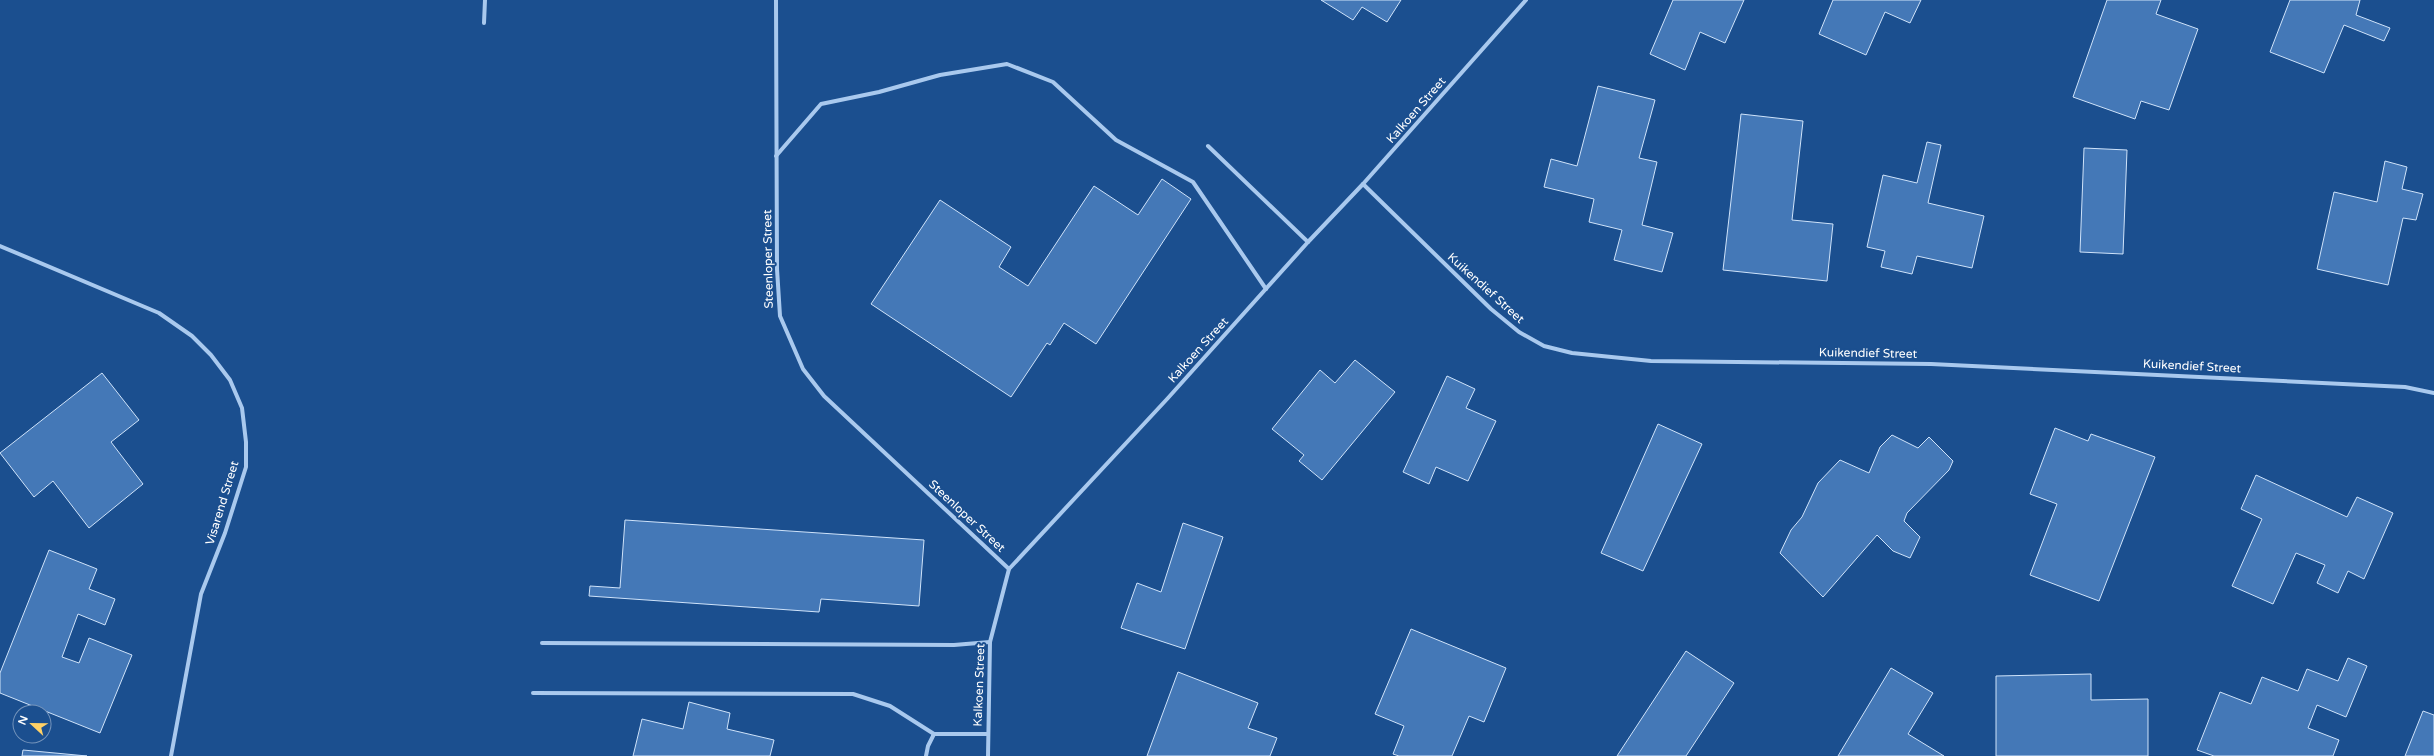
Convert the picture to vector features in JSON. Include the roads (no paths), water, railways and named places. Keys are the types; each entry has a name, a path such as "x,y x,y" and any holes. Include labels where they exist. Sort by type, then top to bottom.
{"street":[{"path":"484,23 485,0"},
{"name":"Steenloper Street","path":"776,0 776,156 780,316 803,369 824,396 1009,569"},
{"name":"Kalkoen Street","path":"988,756 990,642 1009,569 1168,398 1308,242 1363,184 1526,0"},
{"path":"776,156 821,104 878,92 940,75 1007,64 1053,82 1116,140 1192,182 1266,289"},
{"path":"1208,146 1308,242"},
{"name":"Kuikendief Street","path":"1363,184 1490,309 1519,332 1544,346 1572,353 1651,361 1932,364 2282,380 2405,387 2434,393"},
{"name":"Visarend Street","path":"0,246 159,313 192,336 211,355 230,380 242,408 246,442 246,467 225,533 201,594 171,756"},
{"path":"542,643 954,645 990,642"},
{"path":"533,693 853,694 890,706 934,734 988,734"},
{"path":"926,756 928,746 934,734"}]}
